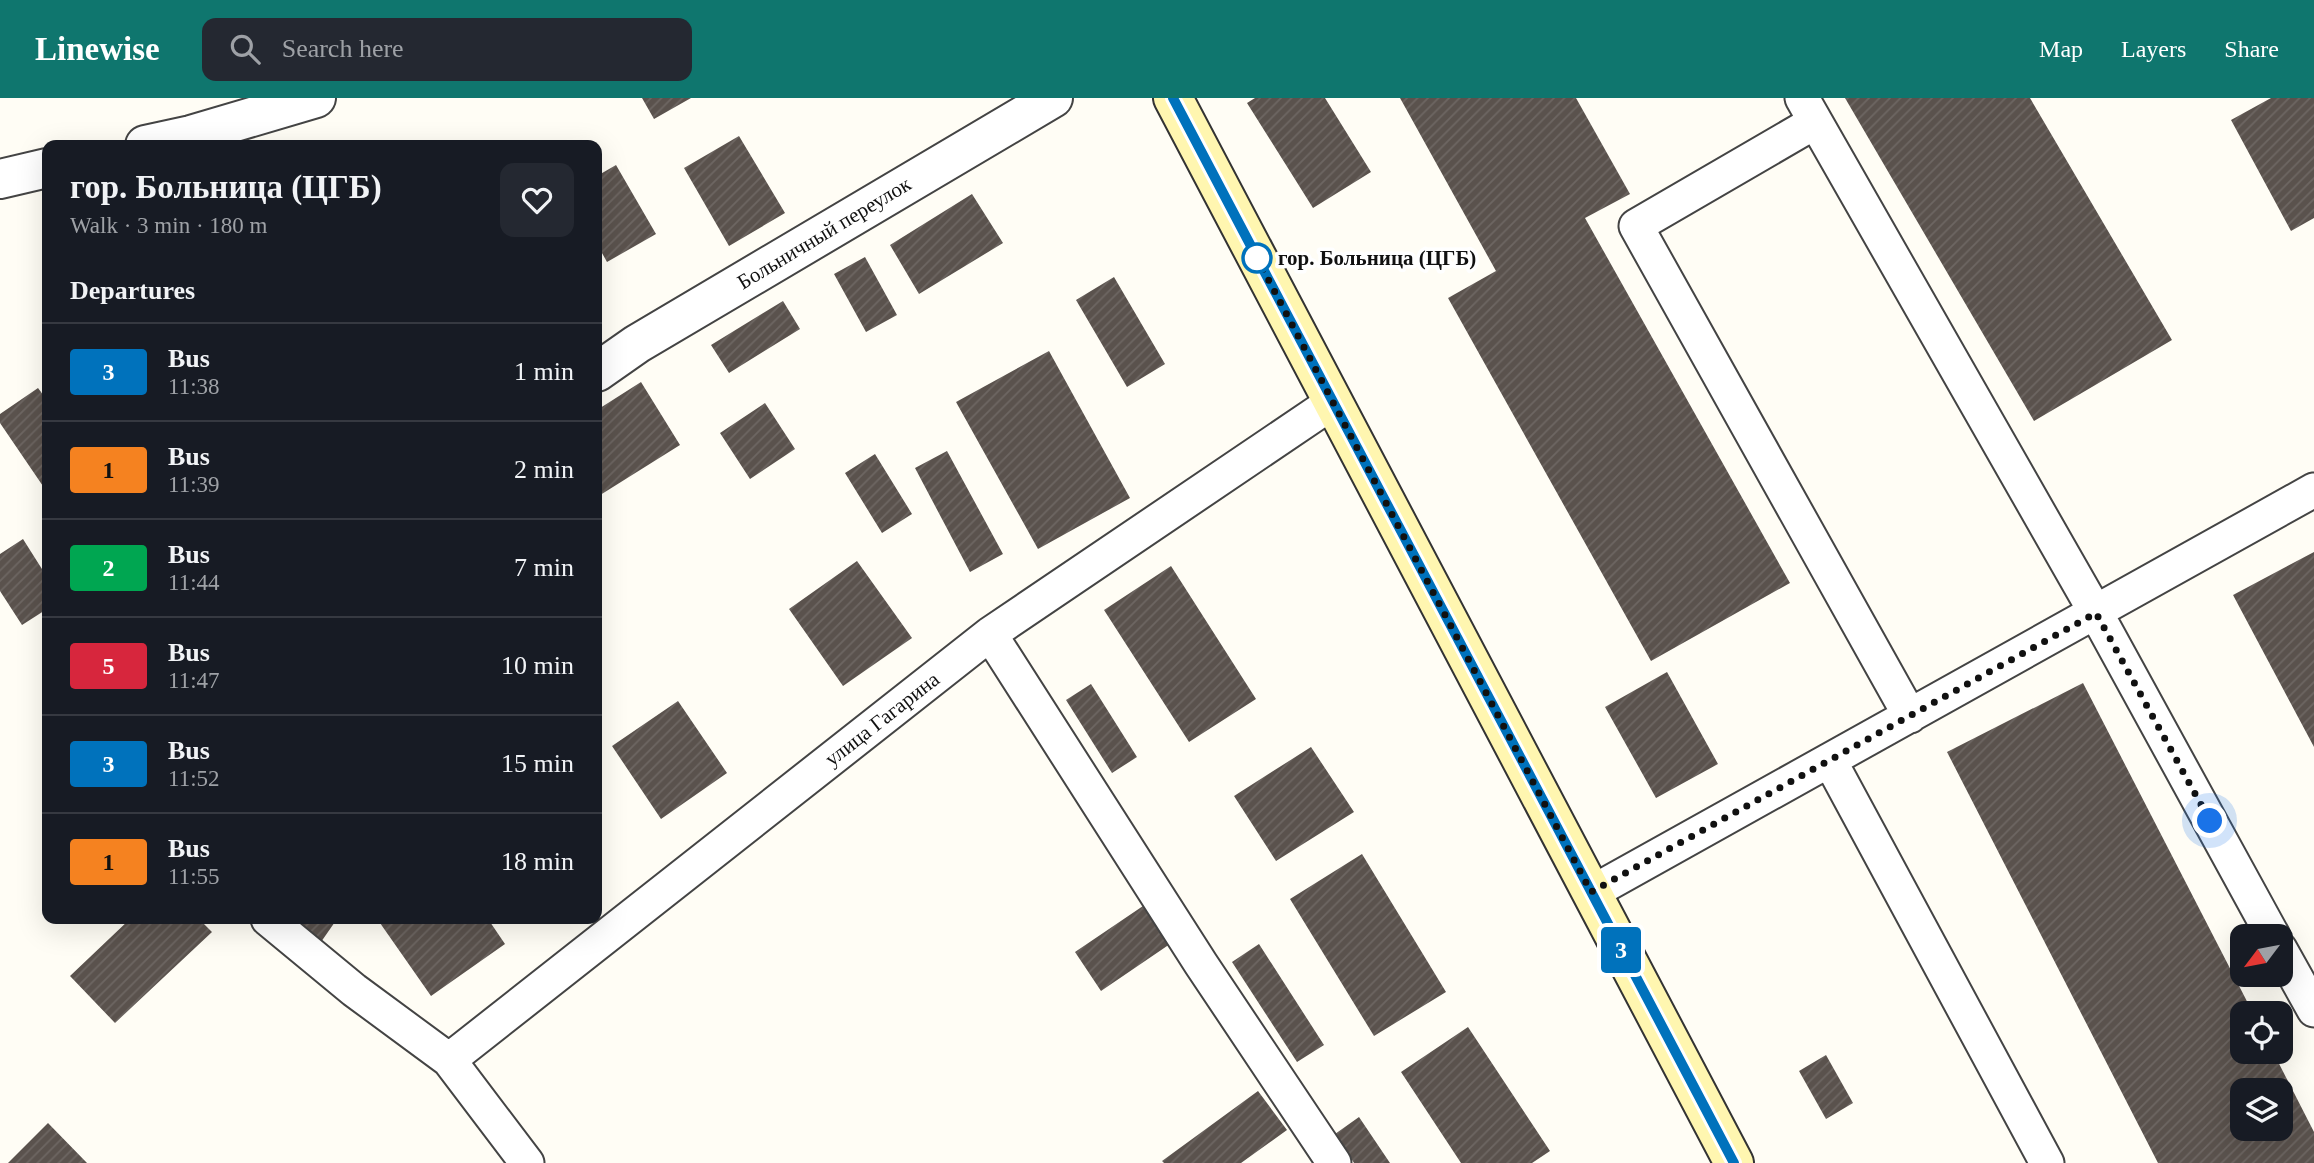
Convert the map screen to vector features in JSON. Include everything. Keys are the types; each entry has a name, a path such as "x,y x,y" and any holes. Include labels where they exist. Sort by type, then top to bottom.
{"street":[{"path":"168,140 316,98"},
{"name":"Больничный переулок","path":"602,368 637,344 1054,98"},
{"path":"1173,98 1734,1163"},
{"path":"0,179 42,169"}],"lane":[{"path":"1910,716 1636,226 1809,110 2096,613 2266,924"},
{"name":"улица Гагарина","path":"449,1060 990,634 1333,401"},
{"path":"1591,892 2314,490"},
{"path":"990,634 1201,964 1334,1163"},
{"path":"1830,761 2047,1163"},
{"path":"274,924 354,989 449,1060 527,1163"},
{"path":"2293,972 2314,1010"}],"building":[{"path":"642,98 691,98 654,119"},
{"path":"1255,98 1325,98 1371,172 1313,208 1247,103"},
{"path":"1400,98 1576,98 1630,194 1585,218 1790,583 1651,661 1448,298 1496,271"},
{"path":"1845,98 2030,98 2172,340 2034,421"},
{"path":"2271,98 2314,98 2314,218 2291,231 2231,120"},
{"path":"739,136 785,213 729,246 684,168"},
{"path":"616,165 656,234 607,262 602,253 602,173"},
{"path":"972,194 1003,243 919,294 890,245"},
{"path":"865,257 897,315 866,332 834,274"},
{"path":"1114,277 1165,364 1127,387 1076,300"},
{"path":"783,301 800,329 729,373 711,345"},
{"path":"1049,351 1130,498 1038,549 956,402"},
{"path":"641,382 680,445 602,494 602,407"},
{"path":"38,388 42,393 42,485 0,423 0,414"},
{"path":"765,403 795,449 750,479 720,433"},
{"path":"947,451 1003,554 970,572 915,468"},
{"path":"875,454 912,514 882,533 845,473"},
{"path":"23,539 42,569 42,612 22,625 0,591 0,554"},
{"path":"2314,552 2314,747 2233,595"},
{"path":"857,561 912,638 843,686 789,609"},
{"path":"1171,566 1256,699 1189,742 1104,610"},
{"path":"1667,672 1718,764 1656,798 1605,707"},
{"path":"2083,683 2230,968 2230,987 2240,987 2247,1001 2230,1001 2230,1064 2279,1064 2286,1078 2230,1078 2230,1141 2293,1141 2293,1091 2314,1132 2314,1163 2158,1163 1947,752"},
{"path":"1091,684 1137,757 1112,773 1066,700"},
{"path":"678,701 727,773 661,819 612,746"},
{"path":"1311,747 1354,812 1276,861 1234,796"},
{"path":"1362,854 1446,992 1374,1036 1290,899"},
{"path":"1143,906 1170,944 1101,991 1075,952"},
{"path":"125,924 204,924 212,932 115,1023 70,976"},
{"path":"294,924 334,924 321,942"},
{"path":"381,924 491,924 505,944 431,996"},
{"path":"1259,944 1324,1045 1297,1062 1232,962"},
{"path":"1468,1027 1550,1151 1532,1163 1461,1163 1401,1072"},
{"path":"1826,1055 1853,1103 1826,1119 1799,1071"},
{"path":"1258,1091 1287,1130 1241,1163 1162,1161"},
{"path":"1359,1117 1390,1163 1354,1163 1335,1134"},
{"path":"48,1123 87,1163 8,1163"}],"bus line":[{"name":"3","path":"1173,98 1734,1163"}],"place":[{"name":"гор. Больница (ЦГБ)","path":"1257,258"}],"route":[{"path":"1257,258 1591,892 2096,613 2210,821"}]}
